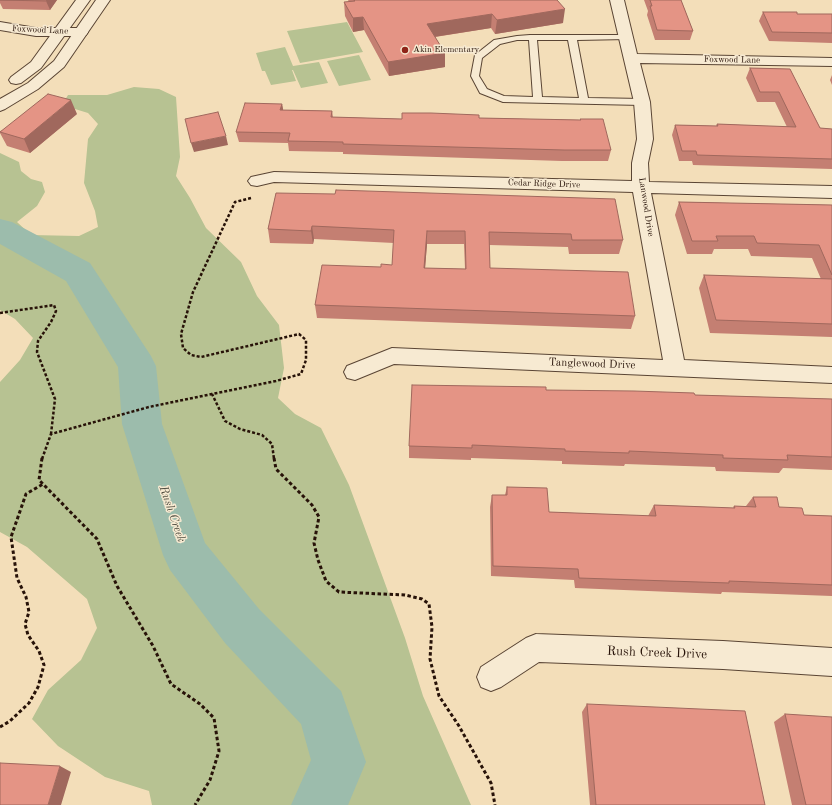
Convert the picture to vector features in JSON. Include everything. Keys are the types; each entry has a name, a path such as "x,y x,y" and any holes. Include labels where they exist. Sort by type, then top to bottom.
{"street":[{"path":"5,87 36,65 83,0"},
{"path":"0,106 33,86 59,64 103,0"},
{"name":"Lanwood Drive","path":"617,0 642,102 645,139 640,163 641,187 675,368"},
{"name":"Foxwood Lane","path":"0,26 56,37"},
{"path":"0,37 19,41 56,37 78,37"},
{"name":"Foxwood Lane","path":"632,58 832,62"},
{"name":"Cedar Ridge Drive","path":"257,181 274,177 832,192"},
{"name":"Tanglewood Drive","path":"355,372 392,356 832,375"},
{"name":"Rush Creek Drive","path":"491,677 536,648 832,662"}],"lane":[{"path":"572,37 584,101"},
{"path":"627,37 516,38 497,42 478,57 475,76 483,91 503,99 642,102"},
{"path":"533,38 538,100"}],"path":[{"path":"51,434 149,407 276,381 301,374 306,360 306,340 299,334 200,357 191,355 183,348 181,334 193,292 207,260 235,202 253,198"},
{"path":"0,313 54,305 56,311 51,322 38,341 37,352 55,399 51,434 41,461 39,480 97,539 117,586 153,646 171,684 200,704 214,718 219,751 210,780 195,805"},
{"path":"212,394 225,421 240,429 262,435 272,444 276,469 312,506 320,517 314,543 318,560 326,581 339,592 405,595 422,599 429,604 432,627 430,659 439,696 459,726 491,783 495,805"},
{"path":"0,726 10,721 29,703 38,687 44,665 39,651 28,635 26,624 29,612 26,597 17,578 12,537 26,494 43,484"}],"green space":[{"path":"347,22 363,52 300,63 287,31"},
{"path":"285,47 293,66 319,62 328,83 301,88 292,70 296,81 271,85 265,71 262,71 256,53"},
{"path":"359,55 371,80 339,86 327,61"},
{"path":"134,87 159,89 176,97 180,157 176,176 206,228 241,262 257,296 279,325 284,368 278,398 295,414 321,428 349,485 405,638 423,696 471,805 152,805 149,791 105,777 58,746 32,719 48,690 81,660 97,628 87,599 27,547 0,532 0,382 20,360 33,338 15,319 0,310 0,153 19,162 21,171 31,179 42,182 45,192 37,206 17,222 31,235 79,236 98,227 95,211 84,183 88,139 98,124 88,113 62,105 68,95 107,95"}],"building":[{"path":"0,0 47,0 46,1"},
{"name":"Akin Elementary","path":"354,0 557,0 565,9 497,20 492,14 427,24 445,53 388,62 363,17 353,18 344,2 355,1"},
{"path":"650,0 681,0 693,31 657,30 650,6 652,6"},
{"path":"763,12 832,14 832,33 772,32"},
{"path":"750,68 790,69 820,128 832,129 832,159 697,155 696,151 682,151 675,125 718,126 717,124 796,127 779,92 760,92"},
{"path":"48,94 71,100 24,139 0,132"},
{"path":"245,103 282,104 280,110 332,111 331,117 402,119 402,113 431,113 479,115 479,118 603,119 611,150 343,144 343,142 288,141 290,133 236,132"},
{"path":"218,112 226,136 191,143 185,119"},
{"path":"336,190 615,199 623,240 572,240 571,234 489,232 490,268 628,272 635,316 315,305 322,265 381,267 381,264 392,265 394,230 312,226 311,231 268,229 276,193 335,194","holes":["427,231 465,231 466,269 424,268"]},
{"path":"679,202 832,205 832,275 819,245 757,243 754,236 716,236 718,241 692,241"},
{"path":"704,275 832,279 832,324 716,320"},
{"path":"412,385 546,387 546,390 634,391 694,393 695,395 832,399 832,457 787,455 788,460 723,458 723,455 629,451 629,453 565,451 565,449 472,445 472,448 409,446"},
{"path":"507,487 547,488 549,512 656,516 654,505 735,508 734,506 756,507 753,497 777,497 779,507 802,508 804,515 832,516 832,585 579,578 578,569 493,566 492,495 507,495"},
{"path":"587,704 745,711 765,805 596,805"},
{"path":"785,714 832,717 832,805 806,805"},
{"path":"0,763 60,766 48,805 0,805"}],"waterway":[{"name":"Rush Creek","path":"0,230 78,272 137,366 142,424 186,555 242,626 323,709 339,762 319,805"}],"place":[{"name":"Akin Elementary","path":"405,50"}]}
